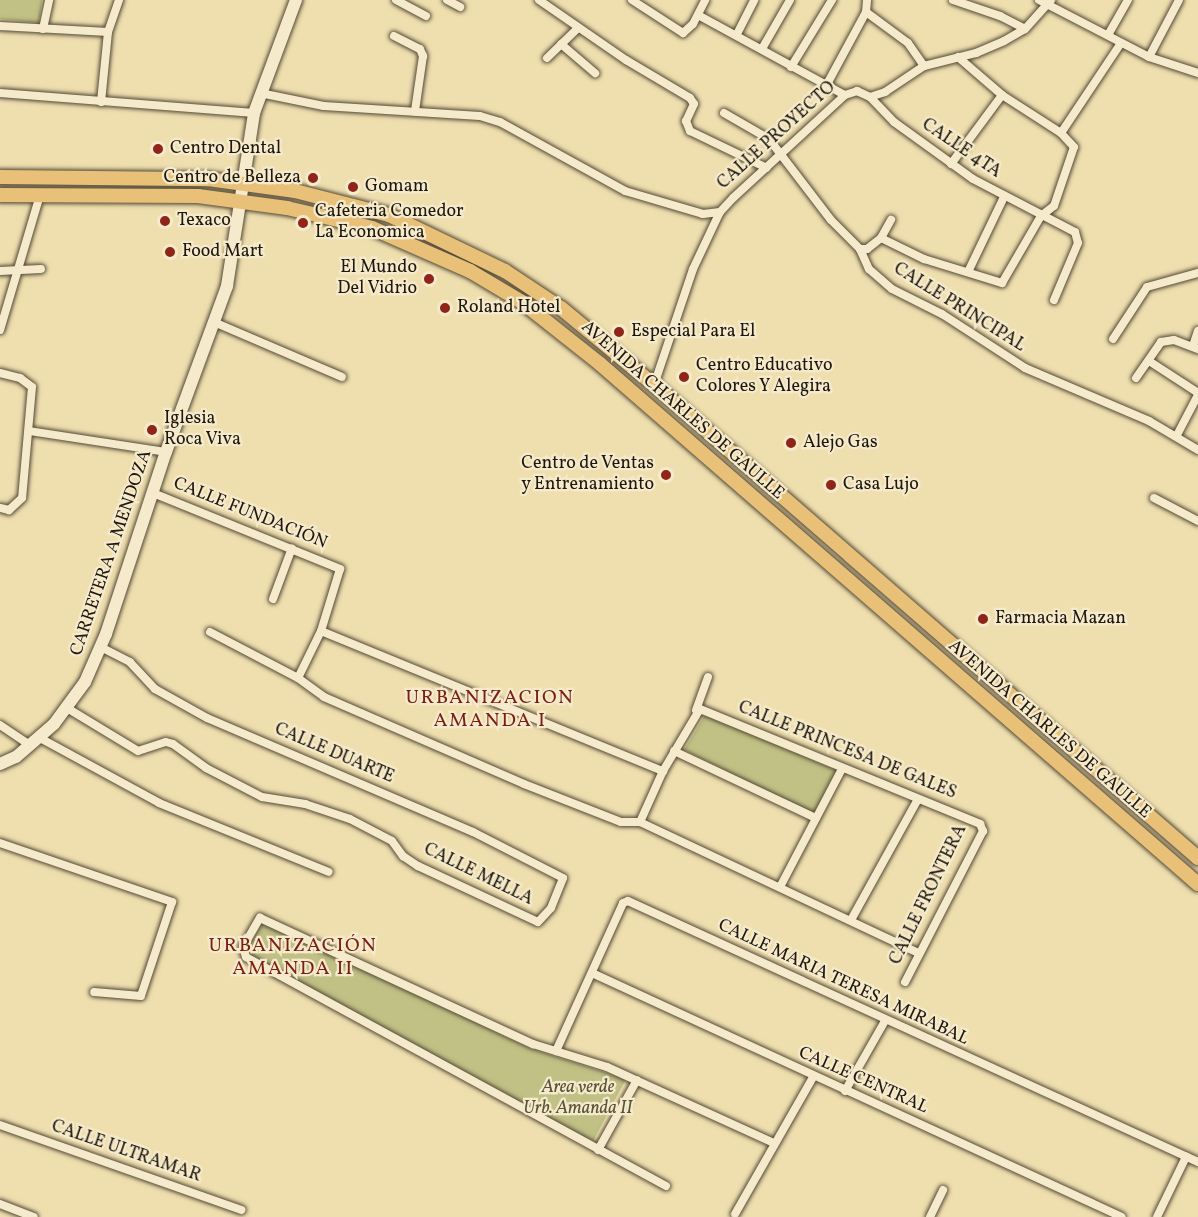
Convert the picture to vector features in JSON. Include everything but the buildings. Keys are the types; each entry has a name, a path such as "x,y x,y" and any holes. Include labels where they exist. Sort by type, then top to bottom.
{"main road":[{"name":"AVENIDA CHARLES DE GAULLE","path":"0,177 242,182 352,203 438,236 537,291 654,385 1198,858"},
{"name":"AVENIDA CHARLES DE GAULLE","path":"0,195 198,196 240,200 336,218 427,249 522,302 617,378 1198,884"},
{"path":"617,378 628,366"},
{"path":"747,492 759,476"}],"street":[{"path":"43,29 49,0"},
{"path":"100,102 108,32 119,0"},
{"name":"CARRETERA A MENDOZA","path":"0,764 35,742 67,708 85,682 100,647 166,452 216,323 234,255 242,182 254,113 296,0"},
{"path":"396,0 426,16"},
{"path":"447,0 460,7"},
{"path":"539,0 578,28 690,98 694,104 686,121 690,131 767,168"},
{"path":"632,0 683,33 698,15 705,0"},
{"path":"737,34 754,0"},
{"path":"763,47 790,0"},
{"path":"791,67 832,0"},
{"path":"826,86 866,12 867,0"},
{"path":"953,0 1000,16 1024,29"},
{"path":"1039,0 1049,3 1149,57 1198,73"},
{"path":"1108,35 1128,0"},
{"path":"1149,57 1179,0"},
{"path":"870,97 885,92 924,66 976,53 1024,29 1049,3"},
{"path":"866,12 908,43 924,66"},
{"path":"698,15 763,47 791,67 845,95"},
{"path":"0,26 108,32"},
{"path":"547,58 578,28"},
{"path":"394,36 420,49 423,56 415,111"},
{"path":"1061,133 1121,43"},
{"path":"561,44 595,73"},
{"path":"881,238 924,258 1000,283 1041,216 1054,206 1074,147 1061,133 1002,95 958,57"},
{"name":"CALLE PROYECTO","path":"654,385 689,278 720,212 782,157 845,95 857,91 870,97"},
{"path":"0,93 254,113"},
{"path":"260,93 324,106 480,116 500,122 626,191 694,212 720,212"},
{"path":"951,164 1002,95"},
{"name":"CALLE 4TA","path":"870,97 894,122 951,164 1004,197 1078,237 1054,300"},
{"name":"CALLE PRINCIPAL","path":"723,113 764,136 860,249 869,268 892,289 942,314 986,346 1024,369 1177,435 1198,450"},
{"path":"0,330 40,195"},
{"path":"968,272 1004,197"},
{"path":"860,249 867,249 881,238 891,220"},
{"path":"0,271 41,269"},
{"path":"1113,339 1147,287 1198,273"},
{"path":"216,323 342,377"},
{"path":"1136,378 1161,342 1167,339 1195,347 1198,331"},
{"path":"1149,361 1198,394 1177,435"},
{"path":"0,373 20,378 32,387 22,498 9,510 0,508"},
{"path":"29,431 166,452"},
{"name":"CALLE FUNDACIÓN","path":"153,493 340,569 321,631 298,678"},
{"path":"1155,498 1198,521"},
{"path":"273,599 292,549"},
{"path":"321,631 663,771"},
{"path":"210,632 298,678 324,697 524,784 621,822 640,822 919,954"},
{"name":"CALLE DUARTE","path":"100,647 129,662 155,690 207,718 473,832 563,878 551,908 538,922"},
{"path":"640,822 663,771 698,710 708,677"},
{"name":"CALLE MELLA","path":"67,708 138,752 166,742 173,744 206,768 262,797 305,804 350,819 392,840 403,856 463,890 538,922"},
{"name":"CALLE PRINCESA DE GALES","path":"698,710 980,824"},
{"path":"0,725 159,803 329,872"},
{"path":"674,751 816,818"},
{"path":"780,887 842,769"},
{"path":"850,920 918,799"},
{"name":"CALLE FRONTERA","path":"905,982 983,831 980,824"},
{"path":"0,843 172,902 141,996 94,992"},
{"name":"CALLE MARIA TERESA MIRABAL","path":"556,1051 623,903 628,902 1198,1162"},
{"path":"666,1186 246,957 243,947 260,918 266,918 443,1005 556,1051 637,1080 774,1143"},
{"name":"CALLE CENTRAL","path":"592,973 813,1077 1122,1217"},
{"path":"845,1091 885,1021"},
{"path":"735,1214 813,1077"},
{"path":"598,1150 637,1080"},
{"name":"CALLE ULTRAMAR","path":"0,1125 241,1210"},
{"path":"1156,1217 1186,1157"},
{"path":"930,1217 944,1190"},
{"path":"0,1204 34,1217"}],"green space":[{"path":"0,0 42,0 39,23 0,19"},
{"path":"705,715 836,770 814,814 684,750"},
{"name":"Area verde Urb. Amanda II","path":"264,921 531,1049 626,1079 591,1145 245,952"}],"place":[{"name":"Centro Dental","path":"158,149"},
{"name":"Centro de Belleza","path":"313,178"},
{"name":"Gomam","path":"353,187"},
{"name":"Texaco","path":"165,221"},
{"name":"Cafeteria Comedor La Economica","path":"303,223"},
{"name":"Food Mart","path":"170,252"},
{"name":"El Mundo Del Vidrio","path":"429,279"},
{"name":"Roland Hotel","path":"445,308"},
{"name":"Especial Para El","path":"619,332"},
{"name":"Centro Educativo Colores Y Alegira","path":"684,377"},
{"name":"Iglesia Roca Viva","path":"152,430"},
{"name":"Alejo Gas","path":"791,443"},
{"name":"Centro de Ventas y Entrenamiento","path":"666,475"},
{"name":"Casa Lujo","path":"831,485"},
{"name":"Farmacia Mazan","path":"983,619"}],"district":[{"name":"URBANIZACION AMANDA I","path":"490,710"},
{"name":"URBANIZACIÓN AMANDA II","path":"293,958"}]}
